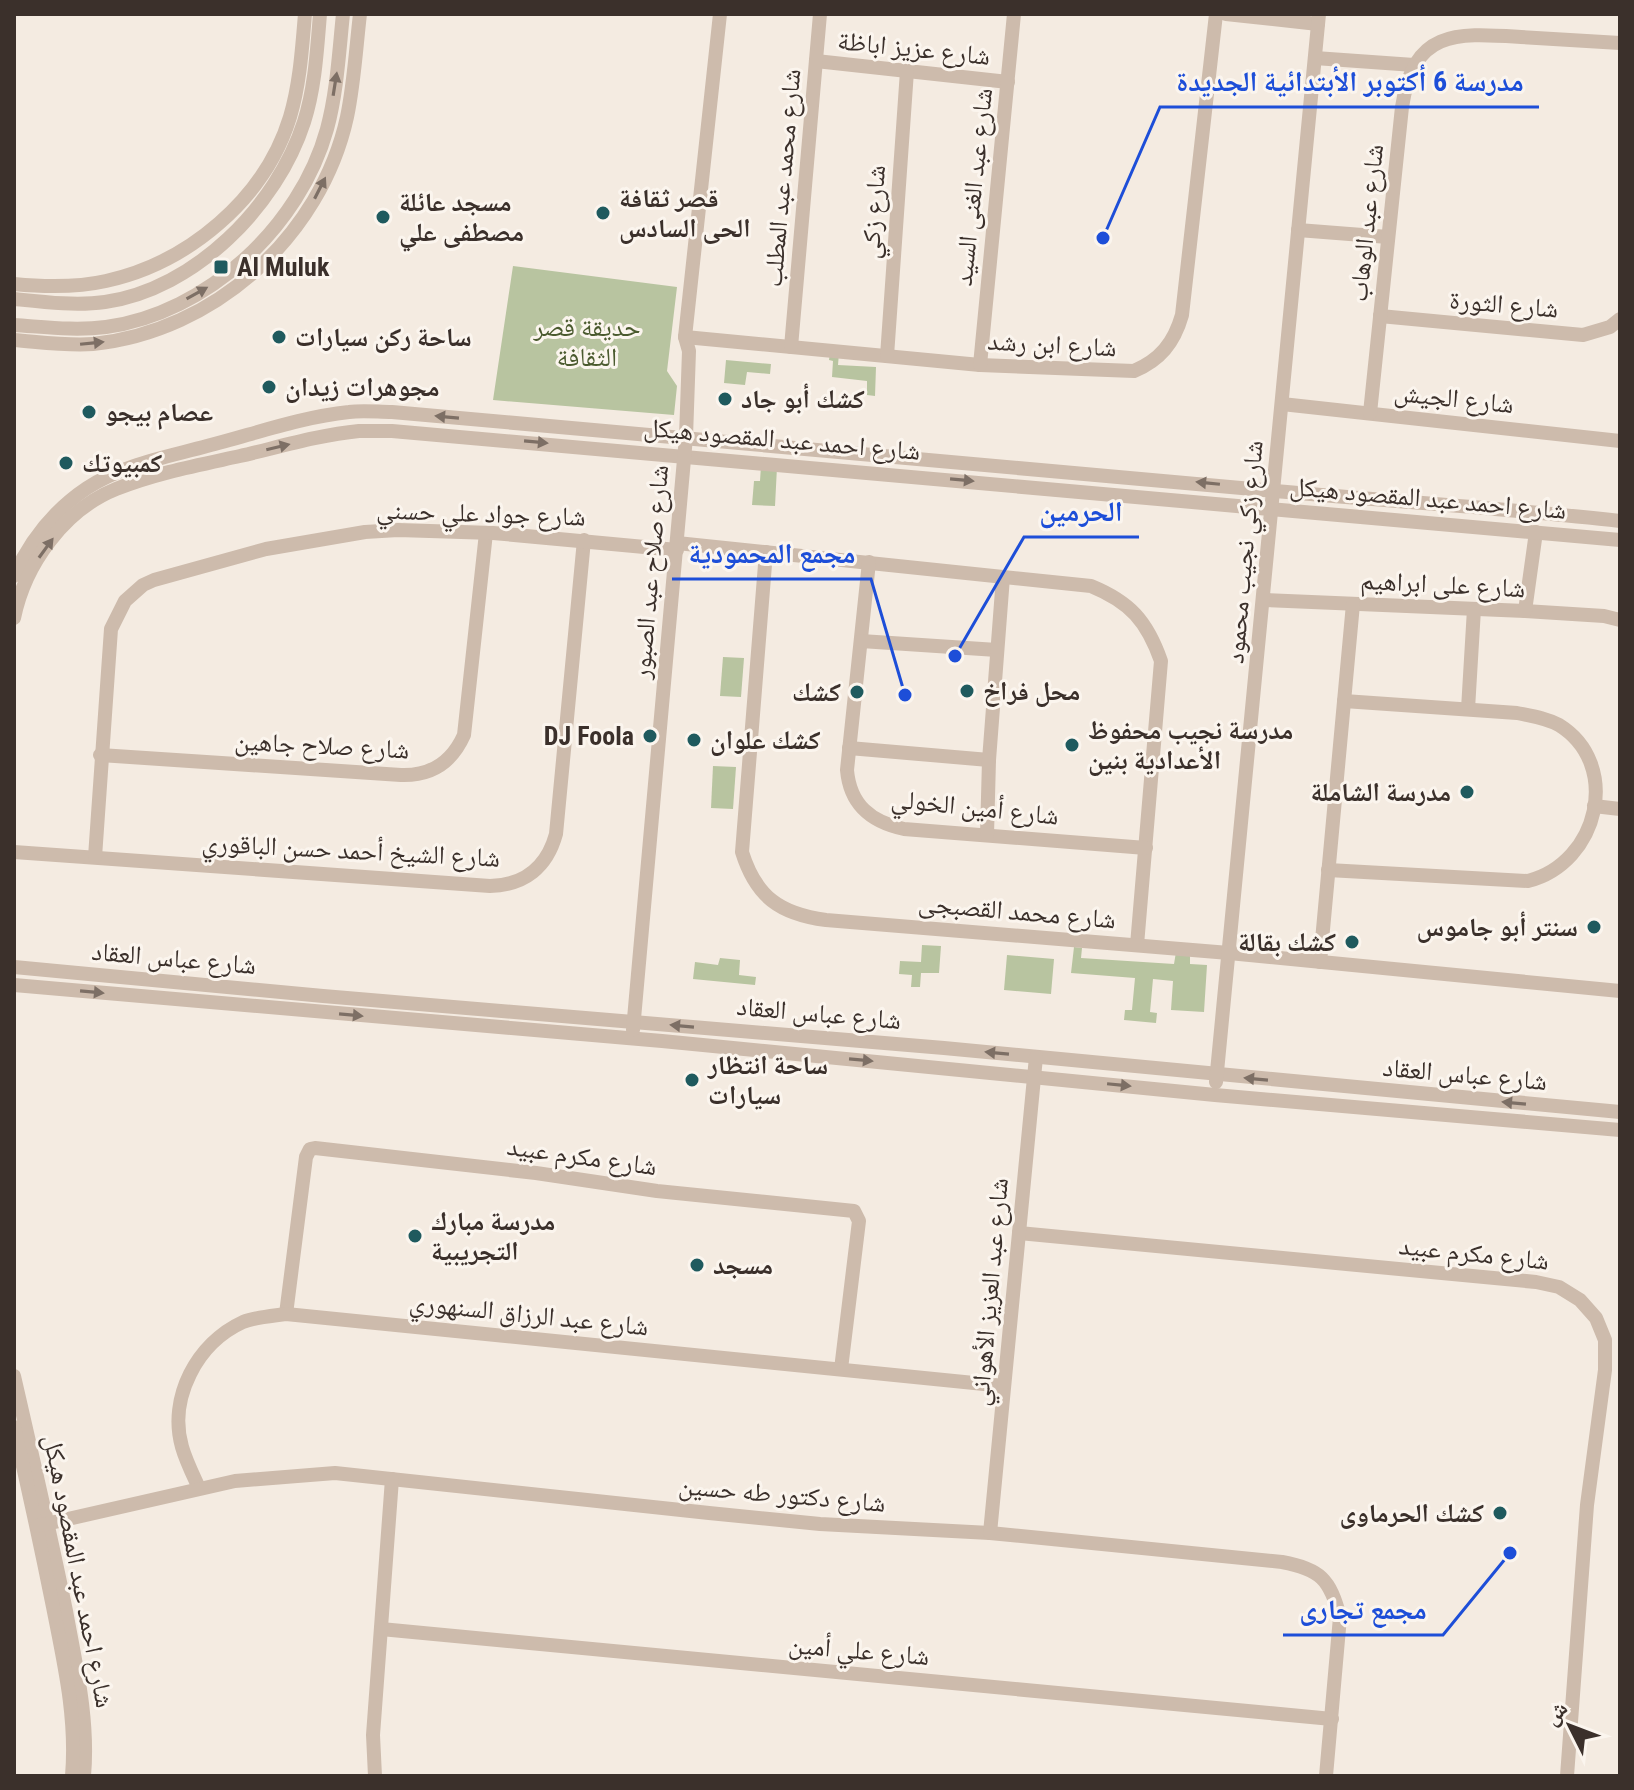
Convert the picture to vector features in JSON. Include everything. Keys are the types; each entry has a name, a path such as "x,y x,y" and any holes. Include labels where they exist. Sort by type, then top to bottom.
{"street":[{"path":"14,284 63,287 105,281 146,269 184,250 218,225 248,194 271,159 289,120 300,79 305,14"},
{"path":"14,299 104,302 138,293 191,268 229,240 261,205 278,179 304,122 314,76 320,14"},
{"path":"343,14 337,80 327,131 307,179 280,222 245,260 203,290 157,313 107,327 14,327 19,340 95,344 163,327 205,307 271,257 297,226 329,169 347,118 360,14"},
{"name":"شارع صلاح عبد الصبور","path":"632,1039 686,437 689,351 685,337 720,14"},
{"name":"شارع محمد عبد المطلب","path":"791,347 820,14"},
{"name":"شارع عبد الغنى السيد","path":"980,365 1014,14"},
{"name":"شارع ابن رشد","path":"685,337 980,365 1134,371 1148,365 1170,344 1182,315 1216,14"},
{"path":"1226,14 1318,19"},
{"name":"شارع زكي نجيب محمود","path":"1215,1095 1318,19"},
{"path":"1315,58 1414,65 1437,43 1462,34 1620,43"},
{"name":"شارع عزيز اباظة","path":"816,61 1008,82"},
{"name":"شارع عبد الوهاب","path":"1370,413 1405,92 1414,65"},
{"name":"شارع زكي","path":"887,356 907,71"},
{"path":"297,226 299,191"},
{"path":"1298,230 1388,237"},
{"path":"32,286 47,302"},
{"name":"شارع الثورة","path":"1380,316 1583,335 1610,327 1620,319"},
{"name":"شارع الجيش","path":"1282,404 1620,441"},
{"name":"شارع احمد عبد المقصود هيكل","path":"14,576 35,538 50,519 92,493 112,475 160,458 323,416 352,412 392,412 686,437 1620,521"},
{"path":"392,412 392,431"},
{"name":"شارع احمد عبد المقصود هيكل","path":"14,618 22,590 45,548 92,493 342,432 392,431 684,455 1620,540"},
{"name":"شارع جواد علي حسني","path":"95,857 111,629 123,604 143,585 247,554 365,532 398,530 766,552 1091,586 1110,594 1141,620 1161,661 1137,945"},
{"path":"1525,611 1536,532"},
{"name":"شارع صلاح جاهين","path":"100,755 401,775 432,771 452,756 464,735 486,533"},
{"name":"شارع الشيخ أحمد حسن الباقوري","path":"14,852 490,886 506,885 534,873 545,862 556,834 584,540"},
{"name":"شارع محمد القصبجى","path":"766,552 742,852 754,883 778,906 801,916 1620,991"},
{"name":"شارع أمين الخولي","path":"869,562 847,770 851,790 863,810 885,825 904,829 1146,848"},
{"path":"987,835 989,760 1003,577"},
{"name":"شارع على ابراهيم","path":"1264,600 1525,611 1604,616 1620,620"},
{"path":"1320,962 1353,604"},
{"path":"1468,709 1474,609"},
{"path":"861,641 997,650"},
{"path":"1328,870 1528,881 1556,870 1570,859 1590,827 1594,806 1593,772 1586,754 1561,726 1544,718 1517,713 1344,701"},
{"path":"849,748 989,760"},
{"path":"1594,806 1619,809"},
{"name":"شارع عباس العقاد","path":"14,967 1620,1112"},
{"name":"شارع عباس العقاد","path":"14,985 1620,1130"},
{"name":"شارع عبد العزيز الأهواني","path":"990,1533 1036,1057"},
{"name":"شارع مكرم عبيد","path":"286,1314 306,1157 310,1149 315,1148 536,1173 657,1191 854,1211 859,1221 841,1369"},
{"name":"شارع مكرم عبيد","path":"1019,1233 1536,1282 1559,1287 1580,1300 1596,1318 1605,1340 1605,1370 1587,1505 1567,1776"},
{"name":"شارع عبد الرزاق السنهوري","path":"199,1488 182,1447 178,1421 181,1394 196,1363 215,1340 241,1323 286,1314 1004,1386"},
{"name":"شارع احمد عبد المقصود هيكل","path":"14,1376 43,1525 84,1706 84,1776"},
{"name":"شارع احمد عبد المقصود هيكل","path":"14,1427 43,1525 72,1709 72,1776"},
{"name":"شارع دكتور طه حسين","path":"43,1525 199,1488 290,1475 335,1473 548,1498 820,1524 990,1533 1308,1567 1324,1580 1335,1597 1340,1617 1326,1776"},
{"path":"375,1776 373,1735 392,1479"},
{"name":"شارع علي أمين","path":"381,1629 1332,1719"}],"green space":[{"name":"حديقة قصر الثقافة","path":"513,266 677,287 667,371 677,386 674,415 493,400"},
{"path":"830,353 839,353 838,365 876,367 875,396 867,395 867,381 832,377"},
{"path":"726,360 771,364 770,374 747,372 745,385 724,383"},
{"path":"761,466 777,467 775,506 752,505 754,481 760,481"},
{"path":"723,657 744,658 741,697 720,696"},
{"path":"713,766 736,767 733,809 711,808"},
{"path":"922,945 941,946 939,973 921,973 920,987 911,987 912,975 899,974 900,961 921,962"},
{"path":"1074,947 1082,948 1081,958 1174,964 1176,952 1190,953 1190,964 1207,965 1204,1012 1171,1010 1173,981 1153,979 1150,1012 1157,1013 1156,1023 1124,1020 1125,1010 1132,1010 1135,978 1071,973"},
{"path":"1007,955 1054,959 1051,994 1004,990"},
{"path":"720,958 740,960 739,975 756,977 755,985 693,979 695,962 718,965"}],"place":[{"name":"قصر ثقافة الحى السادس","path":"603,213"},
{"name":"مسجد عائلة مصطفى علي","path":"383,217"},
{"name":"مدرسة 6 أكتوبر الأبتدائية الجديدة","path":"1103,238"},
{"name":"Al Muluk","path":"221,267"},
{"name":"ساحة ركن سيارات","path":"279,337"},
{"name":"مجوهرات زيدان","path":"269,387"},
{"name":"كشك أبو جاد","path":"725,399"},
{"name":"عصام بيجو","path":"89,412"},
{"name":"كمبيوتك","path":"66,463"},
{"name":"الحرمين","path":"955,656"},
{"name":"محل فراخ","path":"967,691"},
{"name":"كشك","path":"857,692"},
{"name":"مجمع المحمودية","path":"905,695"},
{"name":"DJ Foola","path":"650,736"},
{"name":"كشك علوان","path":"694,740"},
{"name":"مدرسة نجيب محفوظ الأعدادية بنين","path":"1072,745"},
{"name":"مدرسة الشاملة","path":"1467,792"},
{"name":"سنتر أبو جاموس","path":"1594,927"},
{"name":"كشك بقالة","path":"1352,942"},
{"name":"ساحة انتظار سيارات","path":"692,1080"},
{"name":"مدرسة مبارك التجريبية","path":"415,1236"},
{"name":"مسجد","path":"697,1265"},
{"name":"كشك الحرماوى","path":"1500,1513"},
{"name":"مجمع تجارى","path":"1510,1553"}]}
